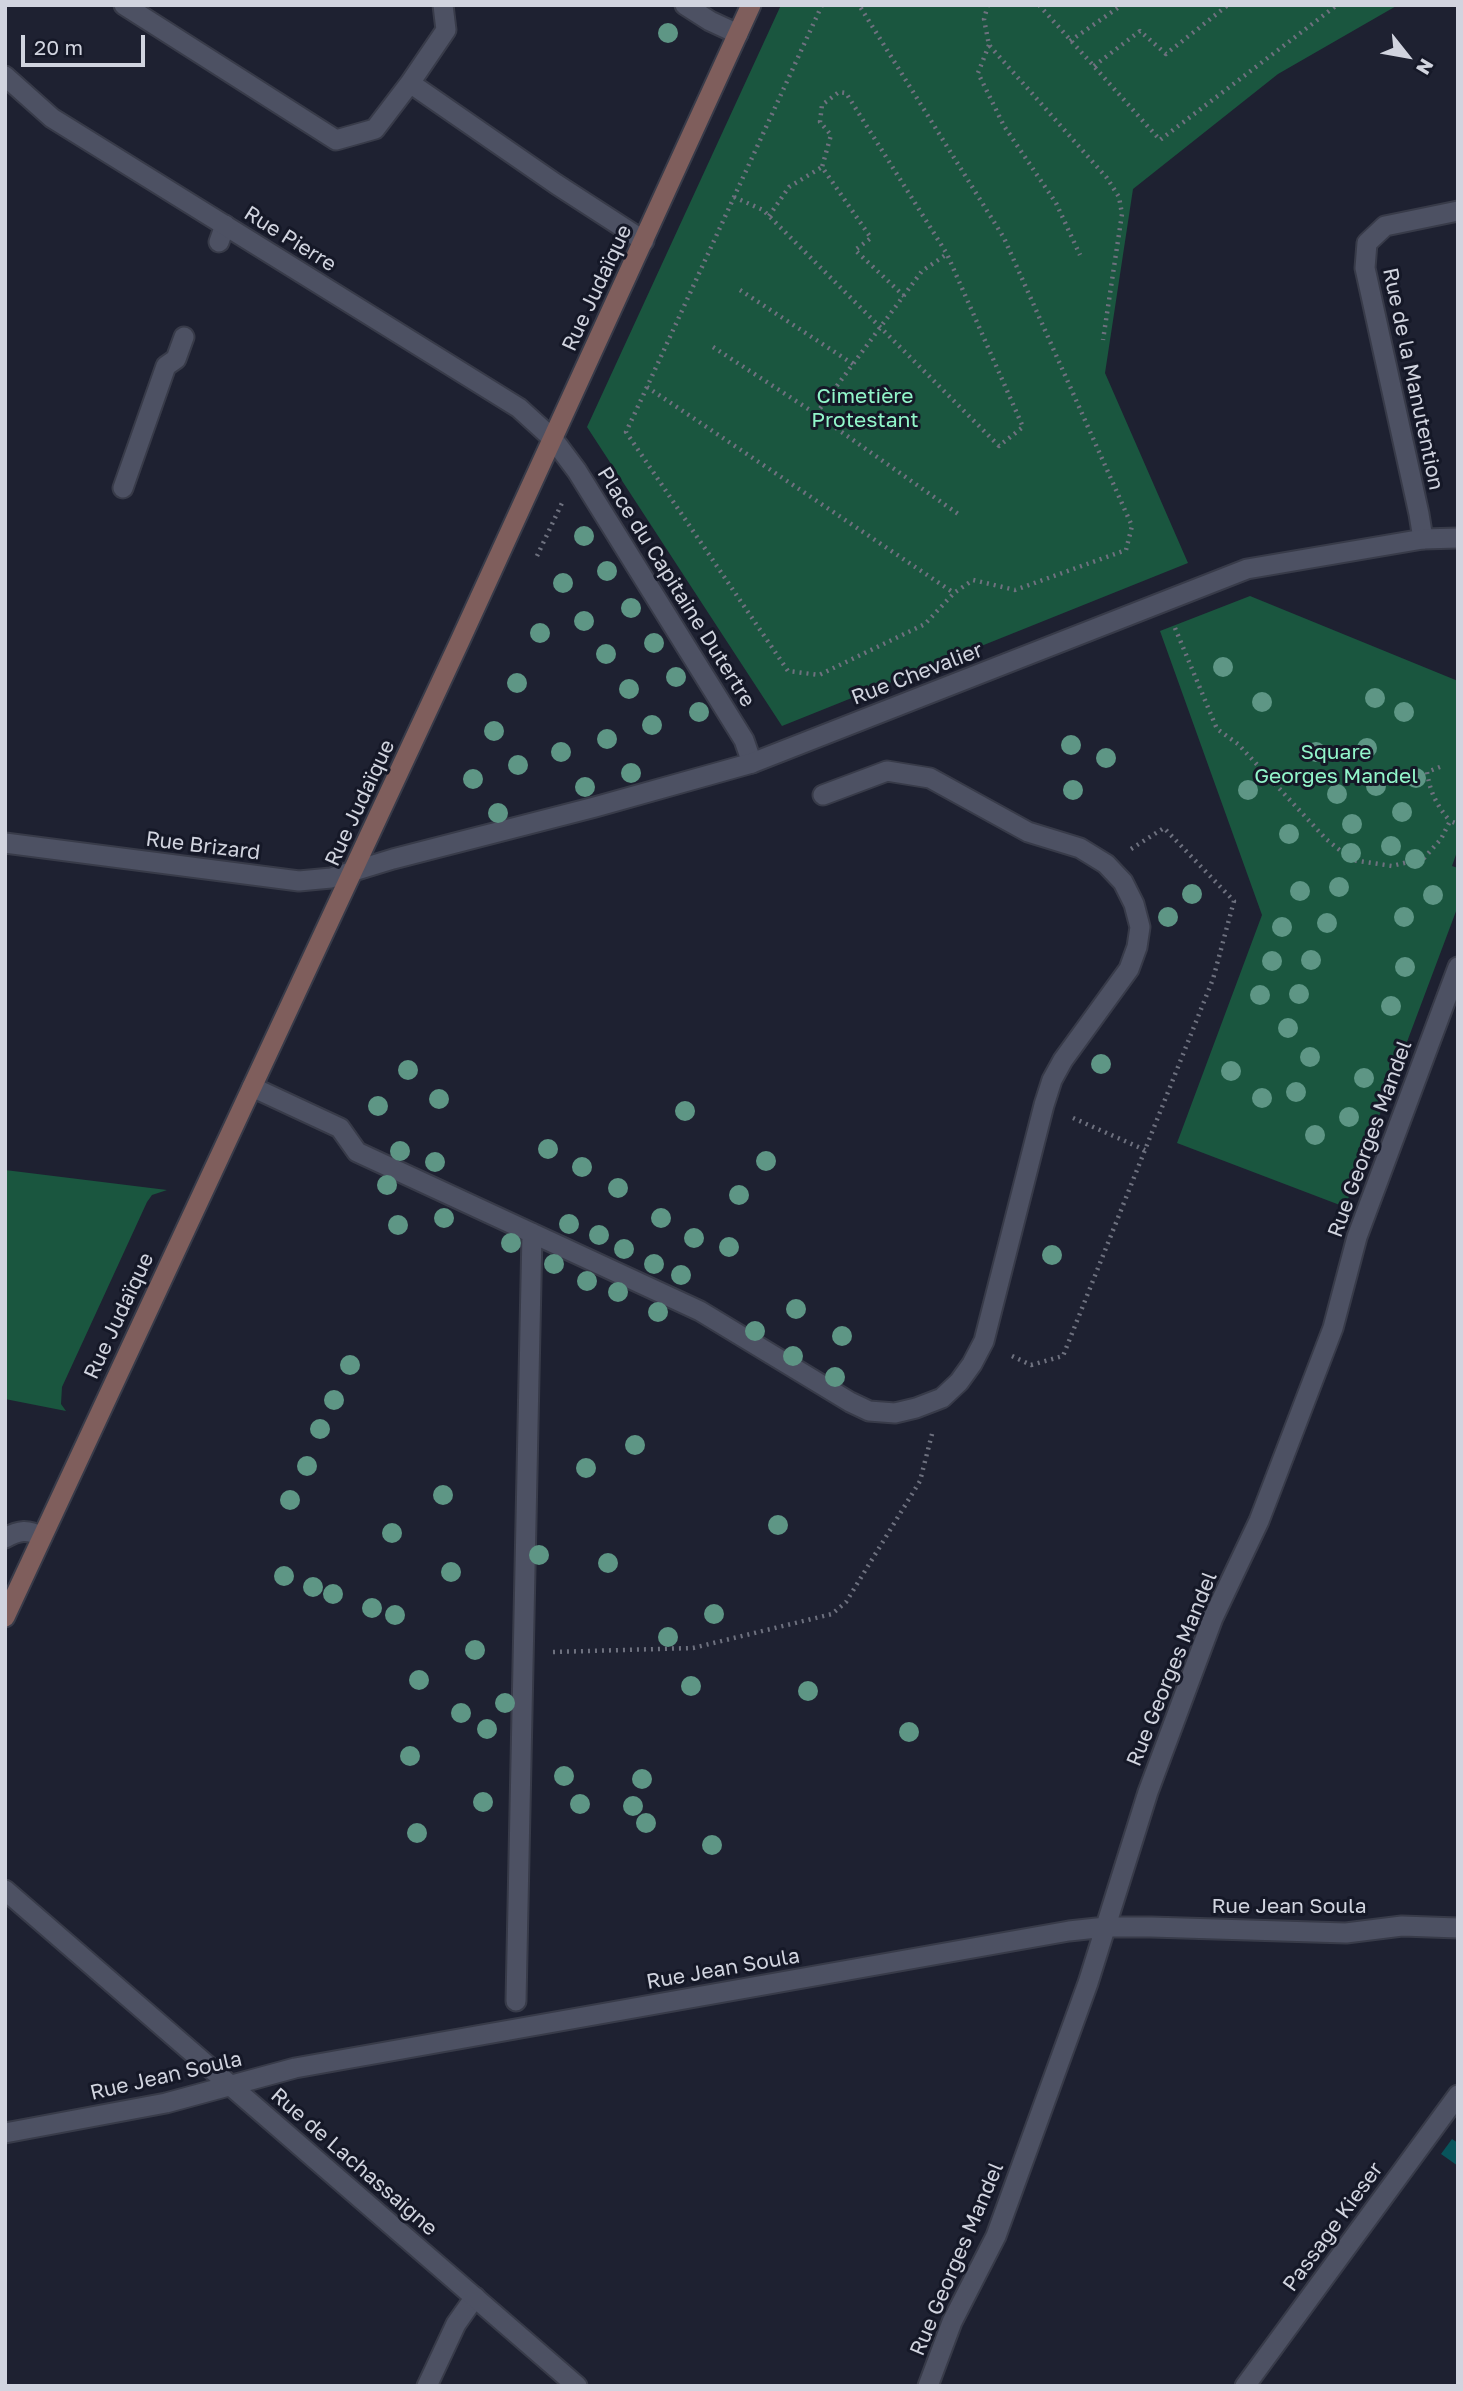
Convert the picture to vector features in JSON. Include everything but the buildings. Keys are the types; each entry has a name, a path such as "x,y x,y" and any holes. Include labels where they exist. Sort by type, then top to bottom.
{"main road":[{"name":"Rue Judaïque","path":"5,1617 553,439 751,5"}],"street":[{"path":"124,5 336,141 374,129 446,30 443,5"},
{"path":"685,5 738,34"},
{"name":"Rue Pierre","path":"5,76 52,118 222,233 519,408 553,439"},
{"path":"410,83 556,184 644,240"},
{"name":"Rue de la Manutention","path":"1423,538 1365,268 1367,243 1385,226 1458,211"},
{"path":"123,488 166,366 176,359 184,337"},
{"name":"Place du Capitaine Dutertre","path":"553,439 577,471 744,740 752,763"},
{"name":"Rue Chevalier","path":"393,859 752,763 1247,569 1423,538 1458,538"},
{"path":"252,1087 340,1128 357,1152 699,1311 869,1411 895,1413 942,1398 965,1373 984,1341 1052,1080 1063,1060 1129,969 1137,947 1140,927 1134,904 1123,882 1106,864 1080,848 1028,832 930,778 887,771 823,795"},
{"name":"Rue Brizard","path":"5,843 299,881 331,878 393,859"},
{"name":"Rue Georges Mandel","path":"928,2386 951,2322 996,2236 1106,1927 1148,1793 1213,1618 1259,1521 1333,1328 1357,1237 1458,967"},
{"path":"516,2001 532,1233"},
{"path":"5,1538 27,1531 42,1537"},
{"name":"Rue de Lachassaigne","path":"5,1890 577,2386"},
{"name":"Rue Jean Soula","path":"5,2133 166,2103 229,2084 309,2066 1069,1931 1106,1927 1346,1933 1402,1926 1458,1928"},
{"name":"Passage Kieser","path":"1245,2386 1458,2095"},
{"path":"427,2386 456,2324 475,2297"}],"path":[{"path":"822,5 626,432 788,671 819,675 925,624 954,593 973,580 1015,590 1126,550 1132,526 1004,238 859,5"},
{"path":"988,5 984,19 989,45 1107,178 1119,197 1122,214 1103,340"},
{"path":"1039,5 1160,140 1337,5"},
{"path":"1070,41 1122,5"},
{"path":"1094,66 1140,31 1166,54 1228,5"},
{"path":"989,45 978,73 1004,126 1056,203 1080,255"},
{"path":"734,197 763,210 769,216 881,327 999,446 1023,427 947,254 846,93 839,92 822,105 820,122 831,135 822,167 789,187 769,216"},
{"path":"822,167 871,238 855,250 904,296"},
{"path":"816,414 922,271 947,254"},
{"path":"740,290 853,364"},
{"path":"713,347 816,414 961,516"},
{"path":"647,387 954,593"},
{"path":"1174,626 1217,729 1238,744 1326,839 1352,860 1392,866 1424,858 1441,839 1450,821"},
{"path":"1440,767 1427,772 1429,785 1437,806 1450,821 1458,824"},
{"path":"984,1341 1031,1365 1063,1356 1213,979 1234,901 1164,828 1106,864"},
{"path":"1044,1105 1146,1150"},
{"path":"523,1653 693,1648 832,1614 846,1602 920,1481 934,1426"}],"green space":[{"name":"Cimetière Protestant","path":"781,5 1398,5 1278,74 1133,189 1105,373 1188,563 782,726 587,427"},
{"name":"Square Georges Mandel","path":"1250,596 1458,681 1458,849 1452,866 1458,868 1458,906 1345,1207 1177,1143 1262,915 1160,631"},
{"path":"5,1170 167,1190 152,1195 147,1202 62,1387 61,1404 66,1411 5,1399"}],"shaded area":[{"path":"1452,2139 1458,2143 1458,2166 1441,2154"}]}
